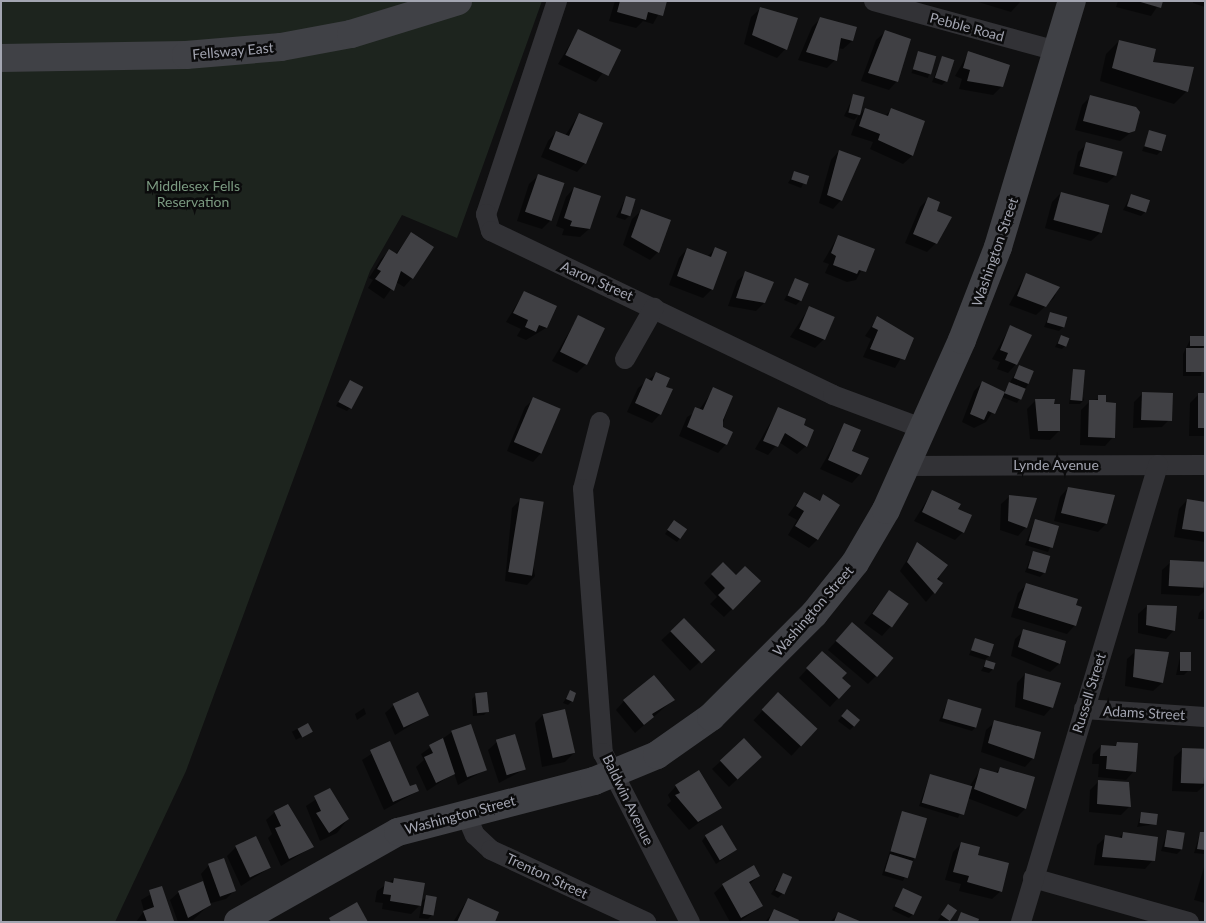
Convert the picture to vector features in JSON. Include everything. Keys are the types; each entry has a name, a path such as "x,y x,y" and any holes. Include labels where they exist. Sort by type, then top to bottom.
{"main road":[{"name":"Fellsway East","path":"1,58 177,56 281,47 351,34 458,1"},
{"name":"Washington Street","path":"238,922 386,837 465,812 612,774 657,755 693,732 761,670 855,563 908,466 991,266 1060,52 1072,1"}],"street":[{"name":"Aaron Street","path":"557,1 486,223 503,239 654,308 833,395 924,429"},
{"name":"Pebble Road","path":"874,1 1060,52"},
{"path":"625,359 654,308"},
{"name":"Baldwin Avenue","path":"600,422 583,489 590,610 604,754 612,774 690,922"},
{"name":"Russell Street","path":"1021,922 1158,465"},
{"name":"Lynde Avenue","path":"908,466 1205,465"},
{"name":"Adams Street","path":"1084,709 1205,716"},
{"name":"Trenton Street","path":"465,812 475,835 491,850 646,922"},
{"path":"1033,878 1189,922"}],"green space":[{"name":"Middlesex Fells Reservation","path":"1,1 542,1 457,238 402,215 370,271 186,771 115,922 1,922"}],"building":[{"path":"620,1 667,1 663,16 648,12 646,20 617,12"},
{"path":"1137,1 1163,1 1161,8"},
{"path":"760,7 798,18 787,50 752,35"},
{"path":"820,17 857,27 853,41 841,38 837,61 806,52"},
{"path":"578,29 621,50 608,76 565,55"},
{"path":"885,30 911,39 898,82 868,73"},
{"path":"1119,40 1156,49 1153,62 1194,67 1188,92 1112,68"},
{"path":"918,51 936,56 931,75 913,69"},
{"path":"968,51 1010,65 1003,87 967,81 970,70 963,68"},
{"path":"942,56 954,60 947,82 935,78"},
{"path":"853,94 865,97 860,115 848,112"},
{"path":"1090,95 1136,107 1140,112 1135,131 1129,133 1083,121"},
{"path":"865,108 888,116 891,108 925,121 913,156 878,140 880,134 859,126"},
{"path":"579,113 603,123 586,164 549,149 556,131 569,136"},
{"path":"1149,130 1166,135 1162,151 1144,146"},
{"path":"1086,142 1123,152 1116,176 1080,166"},
{"path":"839,150 861,158 842,201 827,195"},
{"path":"794,171 809,176 806,185 791,180"},
{"path":"538,174 564,183 551,221 525,212"},
{"path":"574,187 601,196 590,229 570,226 572,221 564,218"},
{"path":"1061,192 1109,205 1102,233 1053,220"},
{"path":"1131,194 1150,200 1146,213 1127,206"},
{"path":"626,196 636,199 630,216 621,213"},
{"path":"928,197 940,202 937,211 952,217 937,244 913,234"},
{"path":"641,209 671,220 659,253 631,237"},
{"path":"411,232 434,247 413,279 401,271 394,291 375,279 381,271 377,269 389,249 397,254"},
{"path":"838,235 875,249 866,272 859,270 857,274 833,265 836,256 831,253"},
{"path":"715,247 727,252 713,290 677,276 687,248 711,257"},
{"path":"745,271 774,282 765,303 736,298"},
{"path":"1026,273 1060,287 1046,307 1017,296"},
{"path":"795,278 809,284 801,301 788,295"},
{"path":"524,291 557,306 547,328 539,325 536,332 525,327 528,320 513,313"},
{"path":"809,306 835,317 825,340 799,329"},
{"path":"1050,312 1067,317 1064,328 1047,323"},
{"path":"578,315 605,328 587,365 560,352"},
{"path":"877,316 914,338 905,360 870,349 878,330 872,327"},
{"path":"1010,325 1032,335 1017,365 1005,360 1008,353 1000,350"},
{"path":"1061,335 1069,338 1066,347 1058,343"},
{"path":"1190,336 1205,336 1205,346 1190,346"},
{"path":"1186,348 1205,348 1205,372 1186,372"},
{"path":"1019,365 1034,371 1029,384 1014,378"},
{"path":"1073,369 1085,370 1082,401 1070,400"},
{"path":"656,372 670,378 666,387 673,389 661,415 635,403 646,378 652,381"},
{"path":"350,380 363,387 352,409 338,402"},
{"path":"982,381 1005,392 995,414 988,411 984,420 970,414"},
{"path":"1009,382 1026,389 1021,400 1005,393"},
{"path":"713,387 733,396 723,420 723,427 733,432 727,445 687,427 695,407 703,410"},
{"path":"1142,392 1173,393 1172,421 1141,420"},
{"path":"1198,393 1205,393 1205,428 1198,428"},
{"path":"1098,395 1106,395 1106,402 1116,403 1115,438 1088,437 1089,400 1098,400"},
{"path":"533,397 561,409 541,454 514,442"},
{"path":"1035,399 1055,399 1054,404 1060,404 1060,431 1038,431"},
{"path":"778,407 806,419 804,425 814,430 807,447 785,433 778,447 763,441"},
{"path":"844,423 861,430 852,451 869,458 861,475 828,460"},
{"path":"1068,487 1115,495 1107,524 1061,513"},
{"path":"932,490 961,504 958,509 972,515 964,533 922,512"},
{"path":"804,492 820,501 823,494 840,505 818,540 795,526 804,511 796,506"},
{"path":"1009,495 1037,498 1027,528 1008,521"},
{"path":"520,498 544,502 532,576 508,572"},
{"path":"1187,499 1205,502 1205,532 1182,529"},
{"path":"1035,519 1059,526 1053,548 1029,541"},
{"path":"674,520 687,529 680,539 667,530"},
{"path":"917,542 948,565 937,579 943,583 935,594 907,562"},
{"path":"1033,551 1050,556 1045,573 1028,568"},
{"path":"1170,560 1205,562 1204,588 1169,586"},
{"path":"723,562 736,575 745,566 761,581 733,610 718,595 725,588 711,574"},
{"path":"1026,583 1078,599 1076,605 1082,607 1076,626 1018,608"},
{"path":"889,590 909,604 892,628 872,614"},
{"path":"1147,605 1177,606 1175,631 1146,625"},
{"path":"684,618 715,650 702,664 670,631"},
{"path":"852,622 894,658 877,677 836,641"},
{"path":"1023,629 1066,641 1060,664 1018,647"},
{"path":"975,638 994,644 990,657 971,650"},
{"path":"1135,649 1169,652 1163,683 1133,677"},
{"path":"822,651 847,673 842,678 851,686 839,699 806,668"},
{"path":"1180,652 1191,652 1191,671 1180,671"},
{"path":"986,660 996,663 994,670 984,667"},
{"path":"1025,673 1061,683 1053,708 1023,699"},
{"path":"654,675 675,700 652,714 654,717 644,725 623,700"},
{"path":"570,690 576,693 573,702 566,699"},
{"path":"418,692 429,716 404,727 393,704"},
{"path":"487,692 489,712 477,713 475,693"},
{"path":"778,692 817,729 801,746 762,710"},
{"path":"948,699 982,709 976,728 942,718"},
{"path":"565,709 575,753 553,758 543,714"},
{"path":"847,709 860,720 854,727 841,716"},
{"path":"994,720 1041,732 1034,759 988,743"},
{"path":"308,723 313,732 302,738 298,729"},
{"path":"471,724 487,770 467,777 451,731"},
{"path":"515,734 526,769 507,775 496,740"},
{"path":"443,738 455,774 436,783 424,757 433,753 429,745"},
{"path":"744,738 762,757 738,780 720,761"},
{"path":"390,741 410,786 416,784 419,791 393,802 370,750"},
{"path":"1117,742 1138,743 1136,772 1106,769 1107,756 1100,756 1101,745 1116,746"},
{"path":"1182,748 1205,749 1204,784 1181,783"},
{"path":"1000,767 1035,777 1026,809 974,789 980,768 998,773"},
{"path":"699,770 722,808 698,822 675,795 680,793 675,785"},
{"path":"930,774 972,786 964,815 922,803"},
{"path":"1098,780 1129,782 1131,807 1097,804"},
{"path":"330,788 349,819 329,833 316,813 321,811 314,796"},
{"path":"288,804 314,847 289,859 275,828 281,826 274,811"},
{"path":"902,811 927,818 915,859 890,851"},
{"path":"1141,812 1158,814 1157,825 1140,823"},
{"path":"722,825 737,850 720,860 705,835"},
{"path":"1167,830 1185,833 1182,850 1164,847"},
{"path":"1123,832 1158,837 1155,861 1102,857 1105,835 1122,838"},
{"path":"1200,832 1205,832 1205,850 1197,849"},
{"path":"256,836 271,868 250,877 235,846"},
{"path":"961,842 980,847 978,855 1009,863 1002,892 967,882 969,876 953,872"},
{"path":"890,854 913,861 908,878 885,871"},
{"path":"224,858 236,891 220,897 208,864"},
{"path":"754,865 760,876 749,882 763,906 741,918 722,884"},
{"path":"783,873 792,877 784,894 775,890"},
{"path":"394,878 425,883 421,906 390,901 391,895 383,894 385,881 393,883"},
{"path":"203,881 211,905 188,918 178,891"},
{"path":"162,886 174,921 147,922 143,911 154,907 149,890"},
{"path":"903,888 922,897 914,915 895,906"},
{"path":"426,895 437,897 434,916 423,914"},
{"path":"468,898 499,912 495,922 457,922"},
{"path":"357,902 368,922 331,922 329,918"},
{"path":"948,904 957,910 950,921 941,915"},
{"path":"774,909 799,920 798,922 768,922"},
{"path":"838,912 862,922 834,922"},
{"path":"961,912 979,919 978,922 957,922"}]}
